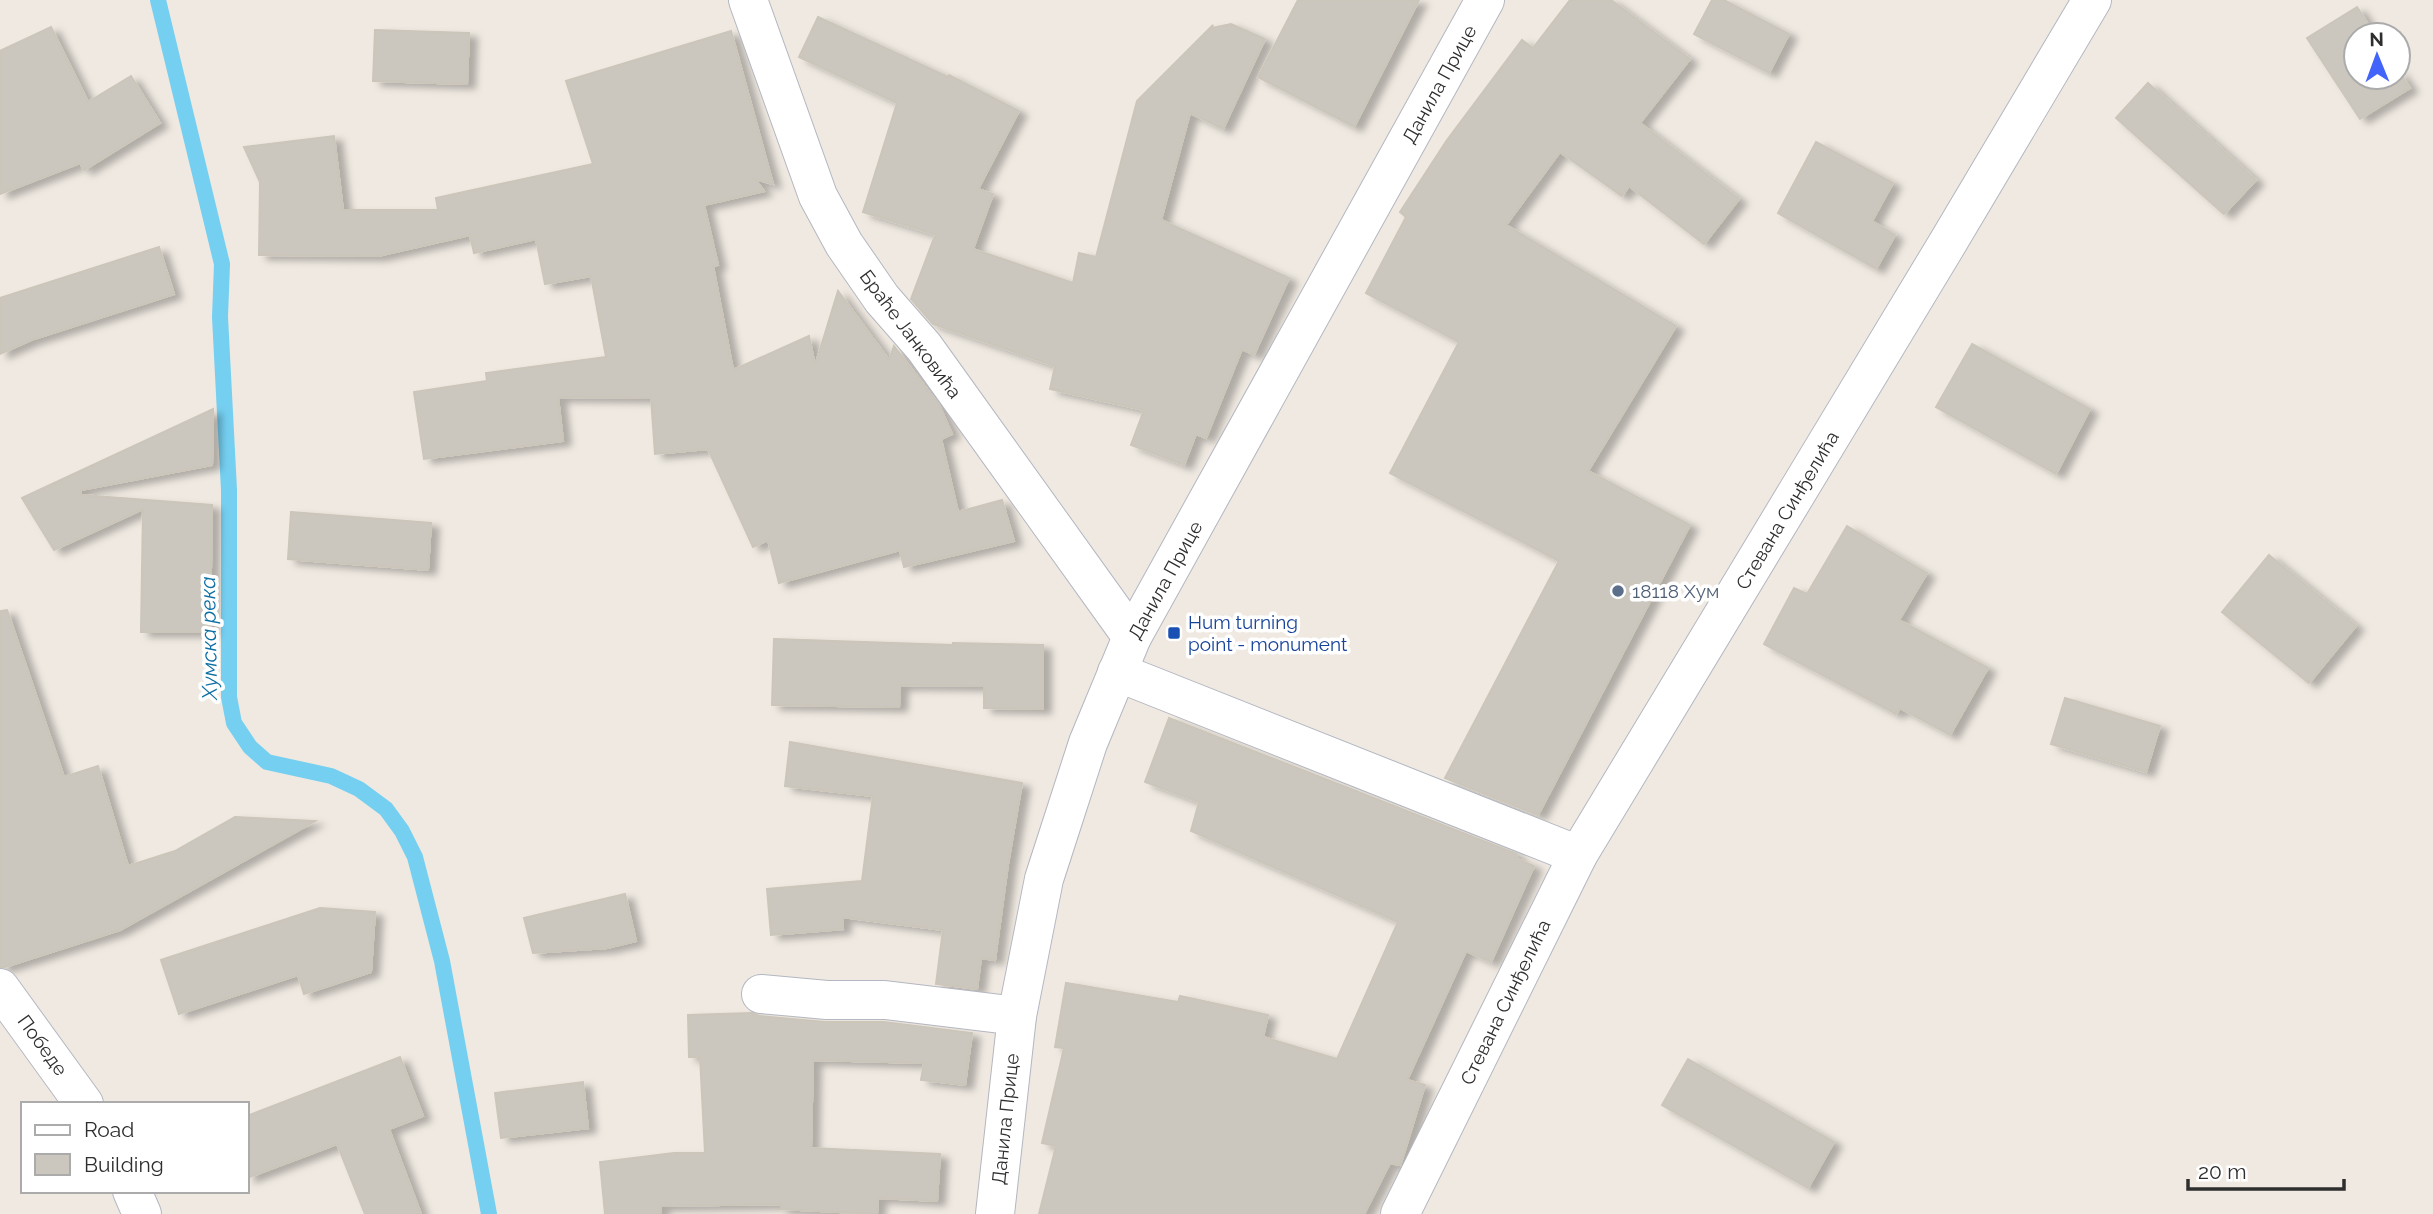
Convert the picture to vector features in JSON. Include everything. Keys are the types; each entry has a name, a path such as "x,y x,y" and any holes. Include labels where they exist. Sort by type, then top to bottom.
{"street":[{"name":"Браће Јанковића","path":"748,0 818,196 844,244 882,299 924,347 1132,637"},
{"name":"Данила Прице","path":"995,1214 1017,1016 1044,878 1088,743 1132,637 1485,0"},
{"name":"Стевана Синђелића","path":"1401,1214 1578,855 2092,0"},
{"path":"1117,672 1578,855"},
{"name":"Победе","path":"0,988 84,1102"},
{"path":"761,994 827,1000 885,1000 1017,1016"},
{"path":"133,1193 142,1214"}],"building":[{"path":"1298,0 1419,0 1354,127 1258,77"},
{"path":"1570,0 1611,0 1690,59 1640,123 1739,199 1704,244 1629,186 1622,196 1560,152 1506,225 1676,326 1588,471 1690,525 1538,815 1445,778 1559,561 1390,473 1459,342 1366,293 1406,217 1400,212 1447,140 1522,40 1533,48"},
{"path":"1712,0 1724,0 1789,34 1769,73 1694,34"},
{"path":"2357,7 2366,21 2342,21 2342,91 2405,91 2360,119 2307,38"},
{"path":"818,17 948,77 949,75 1019,111 978,189 993,194 973,249 1073,283 1079,253 1096,257 1137,101 1213,25 1212,28 1231,24 1265,39 1223,129 1190,113 1161,220 1289,278 1254,355 1242,349 1206,438 1196,434 1184,465 1131,445 1144,410 1050,389 1055,366 933,324 911,299 937,235 863,212 897,103 799,57"},
{"path":"51,27 88,102 131,76 160,123 84,170 80,163 0,194 0,51"},
{"path":"375,30 469,33 467,84 373,81"},
{"path":"731,31 773,184 755,179 764,191 704,205 718,265 713,266 733,370 809,336 815,366 838,291 889,360 894,346 939,405 952,434 941,439 958,512 1002,500 1014,541 904,567 900,550 779,583 768,540 753,547 708,449 655,454 651,398 558,397 563,441 424,459 414,392 487,381 486,373 606,357 591,276 545,284 536,239 474,253 470,235 378,256 259,255 260,182 244,147 334,136 343,210 438,210 436,198 593,164 566,81"},
{"path":"2148,83 2256,180 2224,214 2116,118"},
{"path":"1816,142 1893,183 1872,221 1895,235 1876,269 1778,213"},
{"path":"159,247 174,294 31,340 0,354 0,298"},
{"path":"1972,344 2090,409 2056,474 1936,407"},
{"path":"213,409 212,465 81,490 81,495 212,505 210,632 141,632 143,509 54,550 22,498"},
{"path":"291,512 431,523 428,570 288,559"},
{"path":"1847,526 1927,573 1899,620 1988,668 1950,735 1900,708 1896,714 1764,644 1794,588 1807,594"},
{"path":"2269,555 2356,626 2309,683 2222,612"},
{"path":"7,610 64,777 98,766 128,866 175,851 235,817 315,821 120,930 0,967 0,611"},
{"path":"774,639 1043,645 1043,709 984,708 984,686 900,685 899,707 772,705"},
{"path":"2065,698 2160,726 2146,772 2051,744"},
{"path":"1169,718 1517,854 1515,858 1534,866 1491,962 1466,951 1407,1080 1425,1085 1402,1160 1400,1165 1390,1163 1364,1214 1039,1214 1056,1146 1042,1143 1064,1048 1055,1047 1066,983 1178,1002 1180,996 1268,1015 1263,1037 1337,1059 1398,922 1191,831 1199,802 1145,782"},
{"path":"790,742 1022,783 995,960 981,958 977,989 936,984 943,930 842,917 843,929 771,935 767,889 862,881 873,796 785,786"},
{"path":"625,894 636,941 607,948 533,953 524,918"},
{"path":"320,908 375,912 371,972 304,994 298,975 179,1014 161,960"},
{"path":"752,1013 759,1016 825,1022 884,1022 972,1033 965,1085 921,1080 924,1063 813,1060 811,1148 940,1154 937,1201 878,1198 877,1214 781,1209 781,1204 660,1206 661,1214 605,1214 600,1162 674,1153 705,1153 700,1057 689,1057 688,1015"},
{"path":"400,1057 423,1116 389,1129 421,1214 365,1214 337,1144 248,1178 248,1116"},
{"path":"1688,1059 1834,1142 1808,1188 1662,1105"},
{"path":"583,1082 588,1128 501,1138 495,1093"}],"waterway":[{"name":"Хумска река","path":"158,0 222,264 220,317 229,490 229,697 234,723 250,747 267,762 331,776 359,789 386,809 402,831 415,857 442,961 489,1214"}],"place":[{"name":"18118 Хум","path":"1618,591"},
{"name":"Hum turning point - monument","path":"1174,633"}]}
